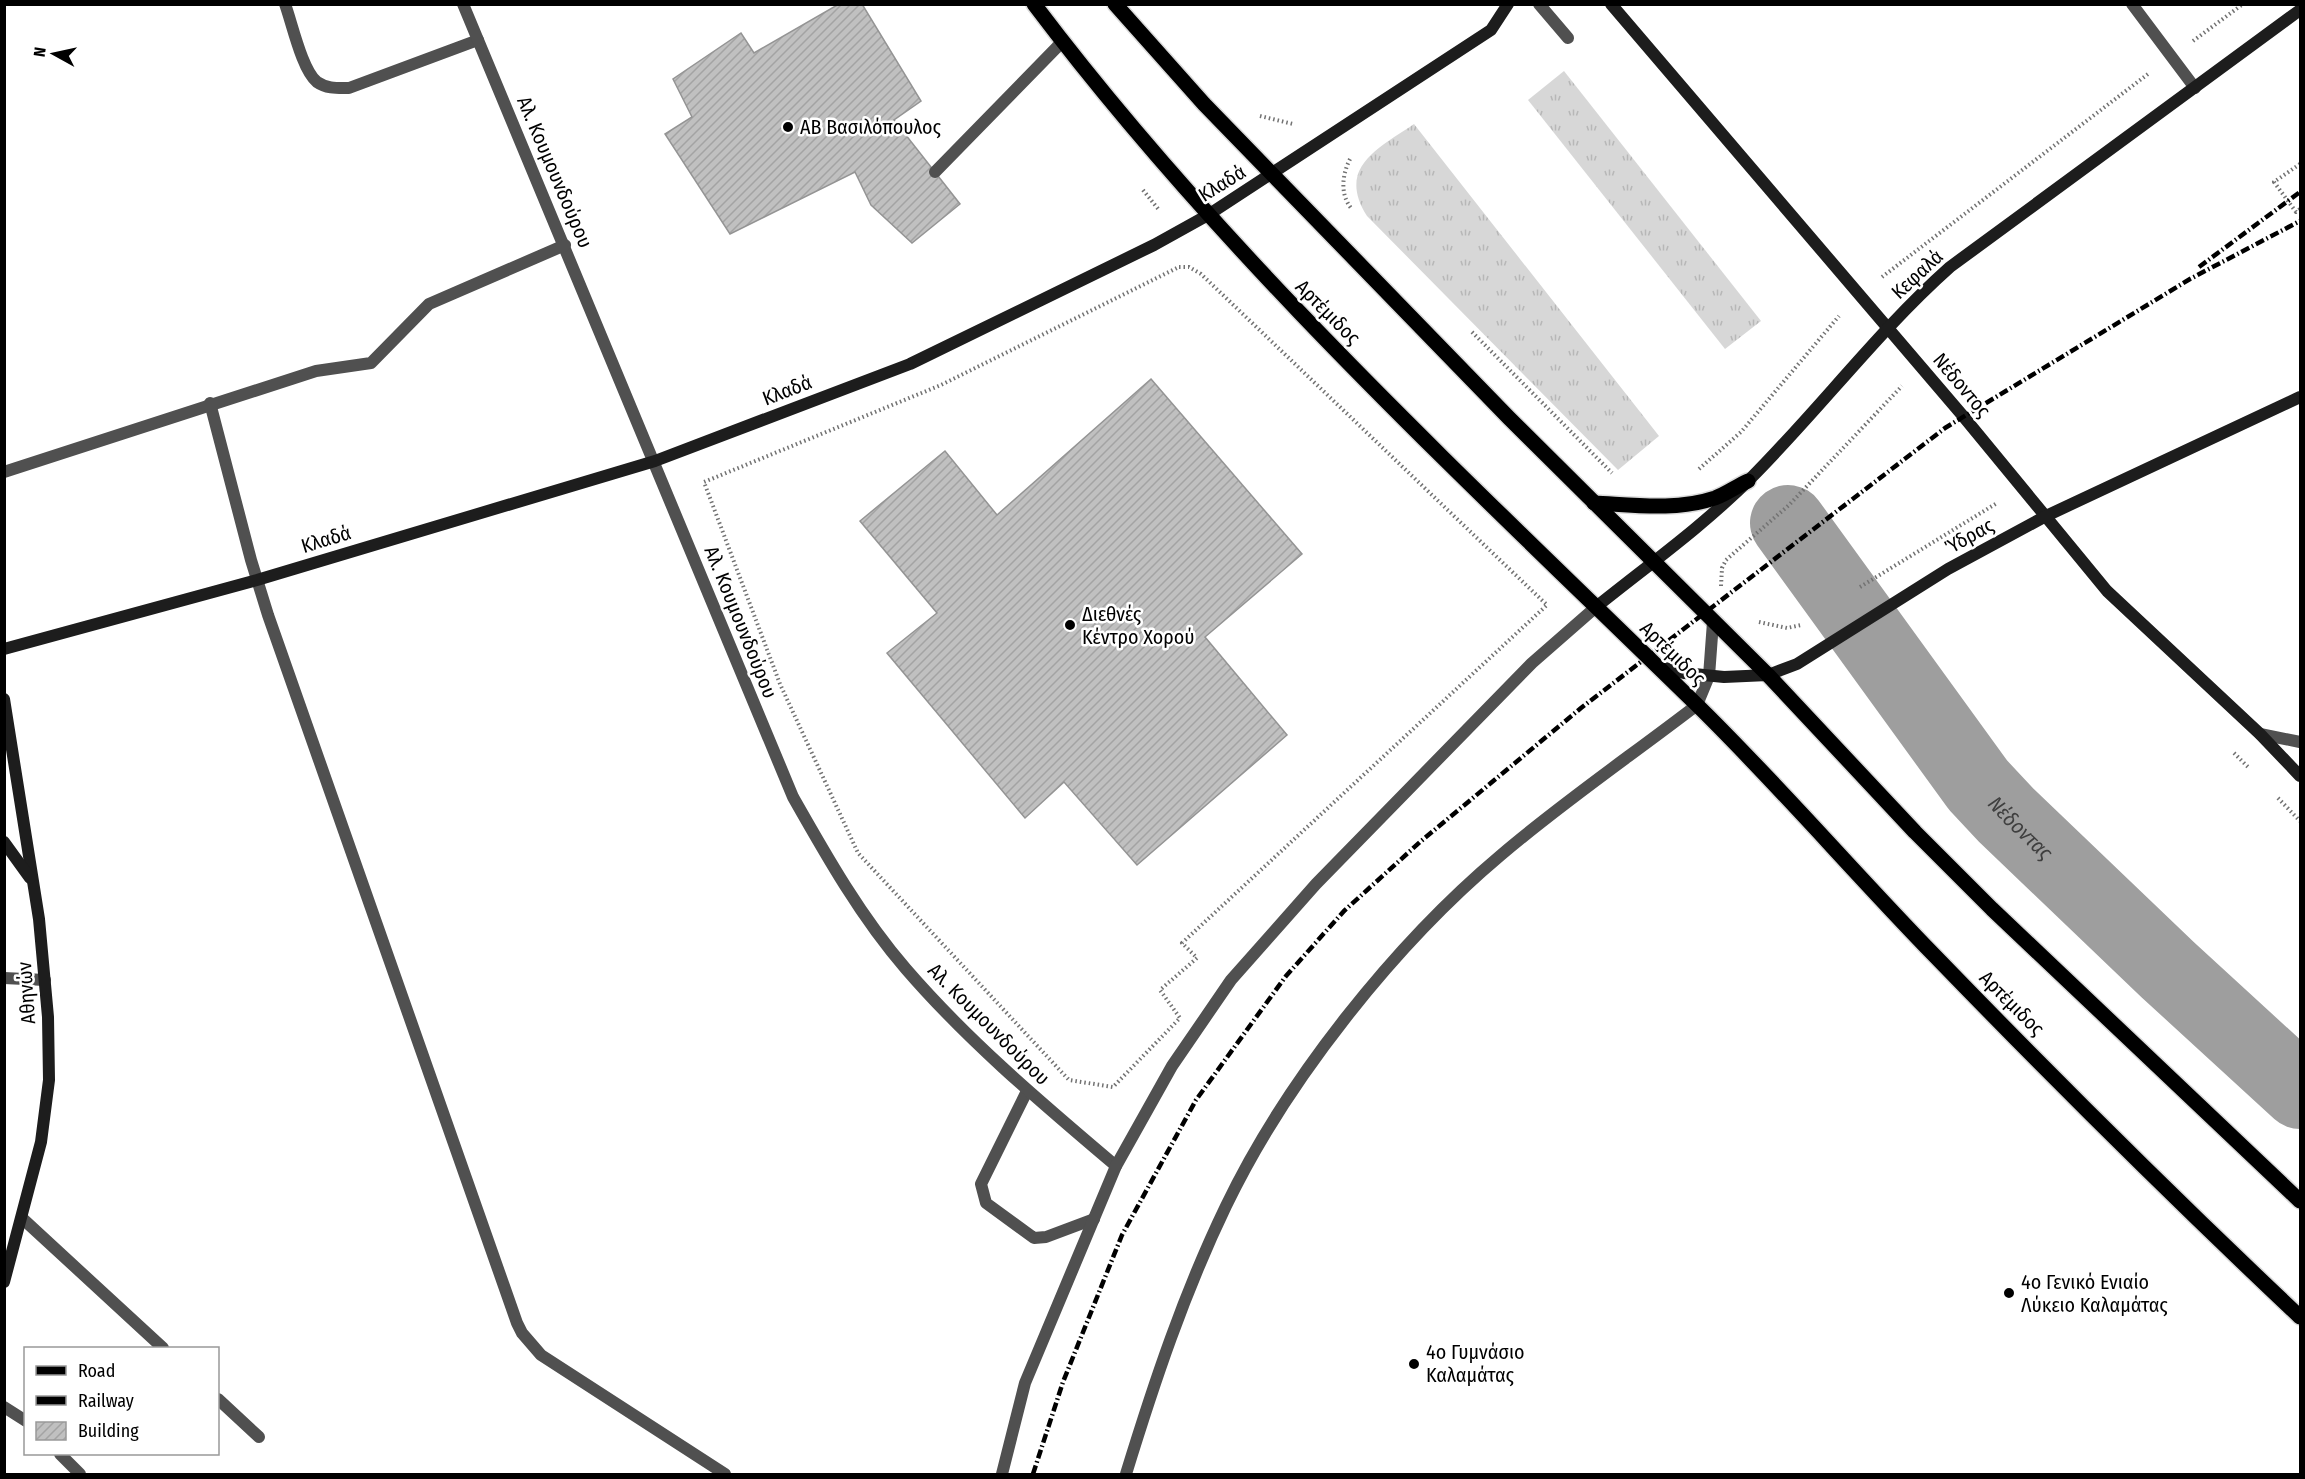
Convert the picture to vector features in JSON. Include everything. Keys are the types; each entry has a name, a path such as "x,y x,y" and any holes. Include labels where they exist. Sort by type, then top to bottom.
{"main road":[{"name":"Αρτέμιδος","path":"1034,4 1148,149 1313,328 1697,705 1936,957 2301,1317"},
{"path":"1115,4 1204,104 1594,503 1768,675 1862,776 1992,909 2301,1201"},
{"path":"1594,503 1665,507 1716,497 1748,481"}],"street":[{"path":"285,4 308,68 317,82 332,89 349,88 478,40"},
{"name":"Αλ. Κουμουνδούρου","path":"463,4 655,461 778,765 831,864 875,929 906,969 953,1020 1027,1090 1116,1166"},
{"name":"Κλαδά","path":"4,649 257,580 655,461 910,364 1154,245 1208,214 1274,174 1491,30 1508,4"},
{"path":"1539,4 1568,38"},
{"name":"Νέδοντος","path":"1611,4 1919,365 2107,591 2260,734 2301,776"},
{"path":"2132,4 2195,88"},
{"name":"Κεφαλά","path":"1596,607 1748,481 1808,419 1925,289 1950,267 2301,10"},
{"path":"935,172 1062,42"},
{"path":"4,472 210,403 316,371 371,363 429,304 565,245"},
{"name":"Ύδρας","path":"1654,665 1673,671 1709,676 1768,675 1797,664 1948,569 2046,516 2301,397"},
{"path":"210,403 257,580 501,1282 522,1333 541,1354 725,1474"},
{"path":"1002,1474 1025,1383 1116,1166 1172,1066 1231,980 1333,867 1532,663 1596,607"},
{"path":"1126,1474 1160,1364 1226,1206 1284,1104 1348,1014 1429,924 1500,855 1697,705 1705,692 1709,676 1713,622"},
{"name":"Αθηνών","path":"4,699 45,980 49,1055 48,1100 41,1142 23,1219 8,1256 4,1282"},
{"path":"2260,734 2301,742"},
{"path":"4,842 32,880"},
{"path":"4,978 45,980"},
{"path":"1027,1090 981,1184 986,1203 1034,1238 1047,1237 1094,1219"},
{"path":"23,1219 162,1347"},
{"path":"219,1400 259,1437"},
{"path":"4,1407 24,1420"},
{"path":"61,1455 80,1474"}],"path":[{"path":"1697,470 1741,432 1859,295 2170,57 2243,4"},
{"path":"1259,116 1292,124 1304,122"},
{"path":"1353,210 1343,190 1344,172 1354,154"},
{"path":"2301,164 2274,183 2296,212 2301,209"},
{"path":"1140,186 1160,213 1151,219"},
{"path":"1189,267 1201,274 1547,605 1182,943 1197,958 1160,990 1180,1018 1113,1087 1069,1080 858,853 780,684 704,482 941,385 1170,271 1189,267"},
{"path":"1468,328 1620,482"},
{"path":"1722,588 1722,568 1735,552 1761,531 1816,477 1919,365"},
{"path":"1876,575 2022,488"},
{"path":"1750,619 1786,628"}],"green space":[{"path":"1564,71 1761,321 1725,349 1528,100"},
{"path":"1414,124 1659,436 1618,470 1367,216 1359,199 1356,184 1359,172 1376,151"}],"building":[{"name":"ΑΒ Βασιλόπουλος","path":"839,4 862,4 921,101 894,120 960,204 912,243 871,205 855,172 730,234 665,134 692,117 673,79 741,33 754,53"},
{"name":"Διεθνές Κέντρο Χορού","path":"1151,379 1302,554 1205,637 1287,735 1137,865 1064,782 1025,818 887,653 937,613 860,521 945,451 997,515"}],"waterway":[{"name":"Νέδoντας","path":"1788,523 1978,785 2006,815 2168,970 2300,1091"}],"railway":[{"path":"2199,267 2300,192"},
{"path":"1033,1474 1063,1382 1122,1235 1196,1100 1286,976 1344,911 1420,842 1581,708 1945,428 2190,279 2300,221"}],"place":[{"name":"ΑΒ Βασιλόπουλος","path":"788,127"},
{"name":"Διεθνές Κέντρο Χορού","path":"1070,625"},
{"name":"4ο Γενικό Ενιαίο Λύκειο Καλαμάτας","path":"2009,1293"},
{"name":"4ο Γυμνάσιο Καλαμάτας","path":"1414,1364"}]}
